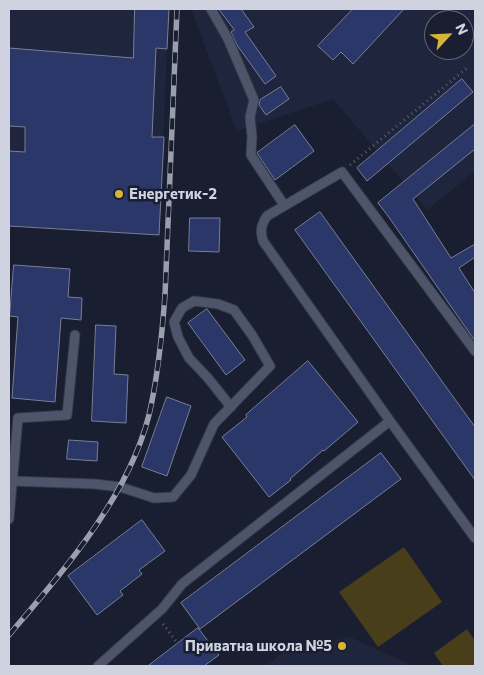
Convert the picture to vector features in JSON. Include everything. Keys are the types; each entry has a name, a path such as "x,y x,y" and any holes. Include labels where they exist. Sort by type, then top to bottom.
{"lane":[{"path":"211,9 228,39 254,100 250,117 252,137 250,155 284,205"},
{"path":"475,351 342,172 284,205 267,216 261,224 263,241 475,538"},
{"path":"12,481 95,484 120,487 154,498 174,497 191,475 214,424 231,407 270,366 252,335 234,310 218,304 194,301 182,308 174,322 178,337 189,358 231,407"},
{"path":"9,519 18,418 67,415 75,334"},
{"path":"98,666 156,615 182,584 390,421"}],"path":[{"path":"342,172 467,68"},
{"path":"156,615 178,644"}],"shaded area":[{"path":"9,9 169,9 159,235 9,226"},
{"path":"191,9 475,9 475,171 427,210 333,99 237,131"},
{"path":"404,547 442,602 378,647 339,592"},
{"path":"467,629 475,641 475,666 443,666 434,653"},
{"name":"Приватна школа №5","path":"350,637 413,666 266,666 281,654"}],"building":[{"path":"135,9 169,9 167,49 156,48 152,137 164,137 159,235 9,226 9,151 25,152 25,127 9,126 9,48 133,58"},
{"path":"219,9 241,9 254,27 245,32 276,76 265,84 237,45 231,32 234,30"},
{"path":"353,9 404,9 353,64 341,52 333,60 318,46"},
{"path":"462,79 473,92 367,181 357,168"},
{"path":"281,87 289,99 266,115 259,105 260,100"},
{"path":"475,124 475,149 413,199 451,258 475,244 475,257 459,268 475,293 475,341 378,203"},
{"path":"295,125 314,151 275,180 257,153"},
{"path":"320,212 475,427 475,480 295,230"},
{"path":"190,218 220,218 219,252 189,251"},
{"path":"14,265 70,269 68,297 82,298 81,320 61,318 55,402 12,398 18,317 10,316"},
{"path":"207,309 245,360 226,375 188,323"},
{"path":"96,325 116,326 114,374 128,375 126,423 92,421"},
{"path":"308,361 358,422 269,497 222,437 247,417 246,415"},
{"path":"167,397 191,406 167,476 142,467"},
{"path":"69,440 98,442 97,461 67,459"},
{"path":"381,453 401,479 200,629 181,603"},
{"path":"142,520 165,551 139,570 142,574 120,591 123,595 97,615 68,576"},
{"path":"198,628 219,655 204,666 148,666"}],"railway":[{"path":"9,635 51,585 110,504 139,446 149,415 155,386 165,295 177,9"}],"place":[{"name":"Енергетик-2","path":"119,194"},
{"name":"Приватна школа №5","path":"342,646"}]}
